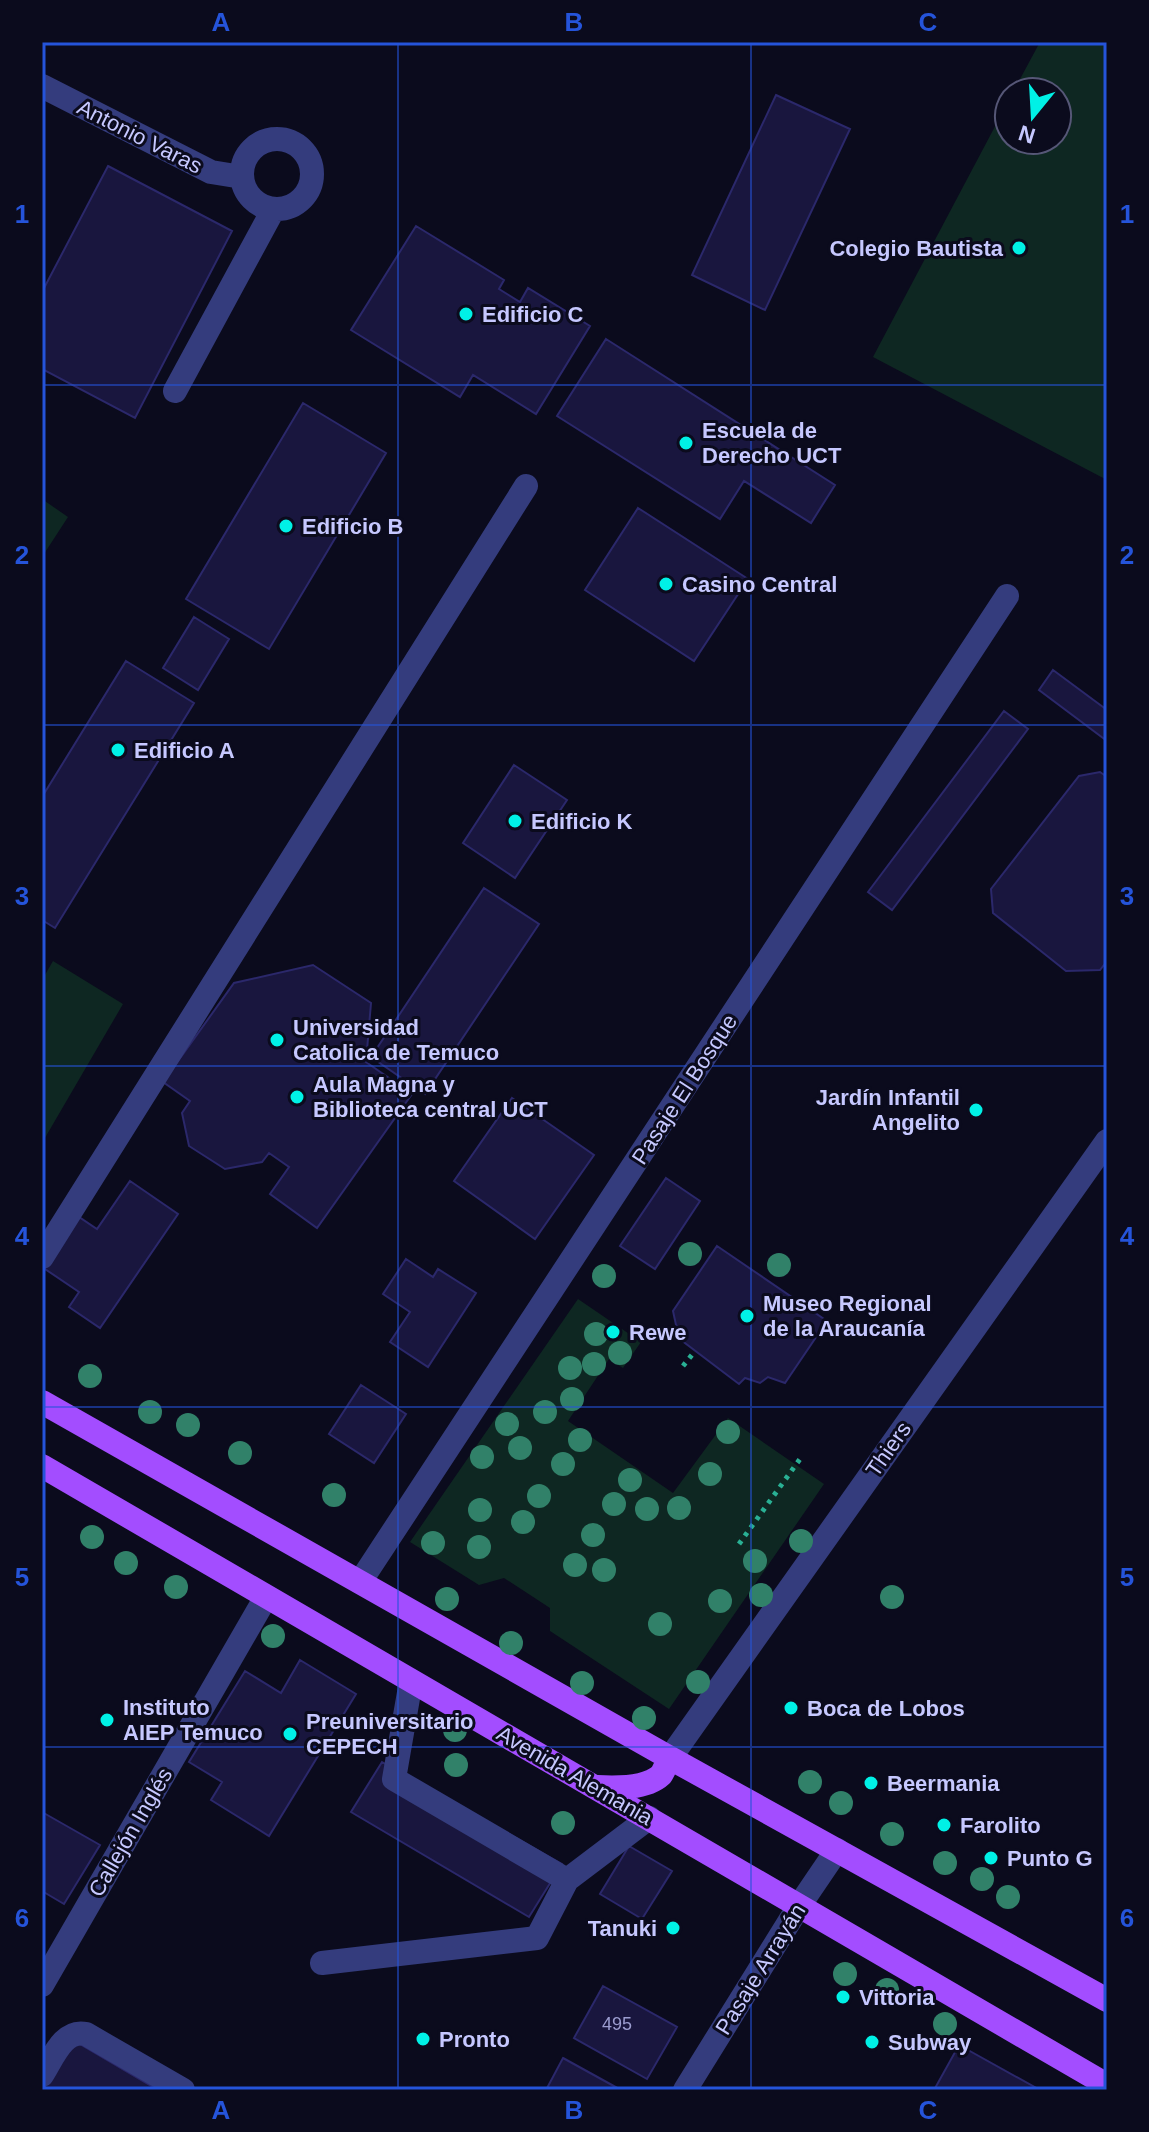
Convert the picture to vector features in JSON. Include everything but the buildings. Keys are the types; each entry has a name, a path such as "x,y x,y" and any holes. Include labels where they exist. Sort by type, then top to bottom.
{"main road":[{"path":"42,1402 670,1758 1107,2000"},
{"name":"Avenida Alemania","path":"42,1466 1107,2085"},
{"path":"595,1787 618,1788 641,1784 660,1775 670,1758"}],"street":[{"name":"Antonio Varas","path":"42,86 211,172 242,177"},
{"path":"281,139 294,143 305,152 312,164 313,178 309,192 300,202 287,209 273,210 260,206 249,197 242,177 246,157 254,147 267,140 281,139"},
{"path":"175,391 273,210"},
{"path":"42,1257 526,486"},
{"name":"Pasaje El Bosque","path":"360,1582 1007,596"},
{"name":"Thiers","path":"670,1758 1107,1141"},
{"name":"Callejón Inglés","path":"42,1985 266,1597"},
{"path":"411,1681 394,1779 567,1880"},
{"path":"322,1963 537,1938 567,1880 649,1818"},
{"name":"Pasaje Arrayán","path":"685,2090 837,1850"},
{"path":"42,2075 68,2034 76,2032 86,2034 183,2090"}],"path":[{"path":"683,1366 695,1351"},
{"path":"739,1544 800,1459"}],"green space":[{"name":"Colegio Bautista","path":"1040,42 1107,42 1107,480 873,357 993,130 993,156 1073,156 1073,76 1022,76"},
{"path":"42,499 68,517 42,557"},
{"path":"53,961 123,1004 42,1143 42,980"},
{"path":"578,1299 641,1342 623,1368 609,1359 568,1421 673,1493 728,1418 824,1484 669,1709 550,1631 550,1608 504,1578 479,1585 410,1542"}],"place":[{"name":"Colegio Bautista","path":"1019,248"},
{"name":"Edificio C","path":"466,314"},
{"name":"Escuela de Derecho UCT","path":"686,443"},
{"name":"Edificio B","path":"286,526"},
{"name":"Casino Central","path":"666,584"},
{"name":"Edificio A","path":"118,750"},
{"name":"Edificio K","path":"515,821"},
{"name":"Universidad Catolica de Temuco","path":"277,1040"},
{"name":"Aula Magna y Biblioteca central UCT","path":"297,1097"},
{"name":"Jardín Infantil Angelito","path":"976,1110"},
{"name":"Museo Regional de la Araucanía","path":"747,1316"},
{"name":"Rewe","path":"613,1332"},
{"name":"Boca de Lobos","path":"791,1708"},
{"name":"Instituto AIEP Temuco","path":"107,1720"},
{"name":"Preuniversitario CEPECH","path":"290,1734"},
{"name":"Beermania","path":"871,1783"},
{"name":"Farolito","path":"944,1825"},
{"name":"Punto G","path":"991,1858"},
{"name":"Tanuki","path":"673,1928"},
{"name":"Vittoria","path":"843,1997"},
{"name":"Pronto","path":"423,2039"},
{"name":"Subway","path":"872,2042"}]}
